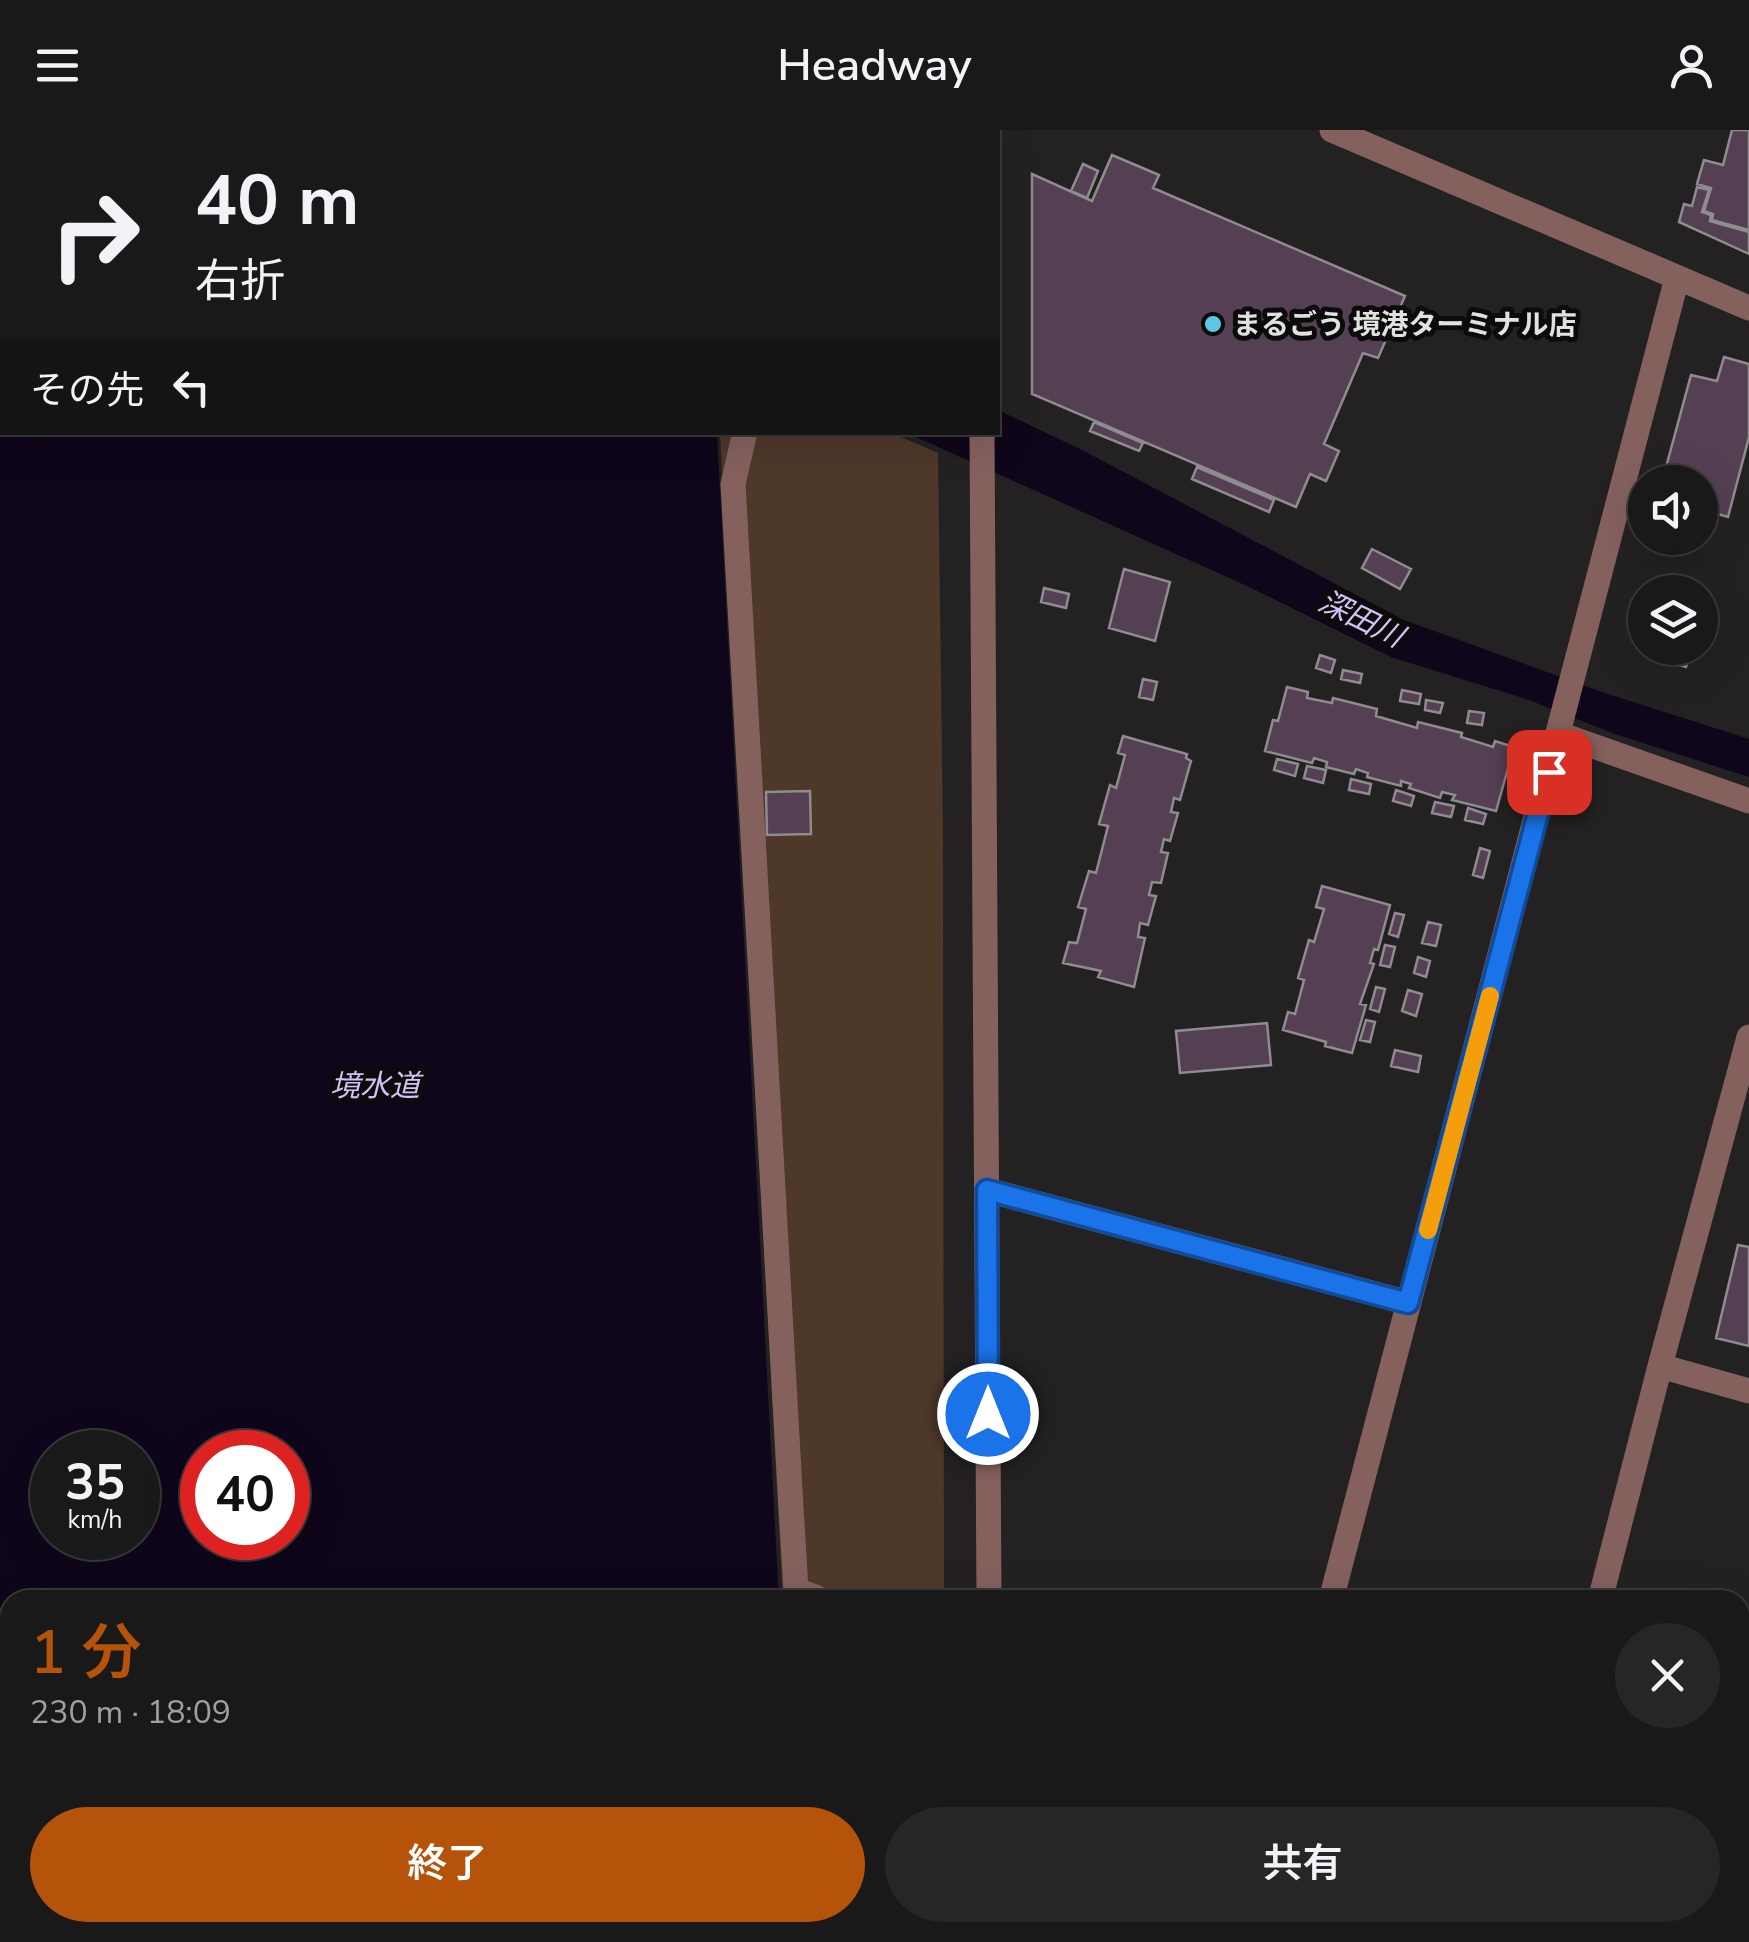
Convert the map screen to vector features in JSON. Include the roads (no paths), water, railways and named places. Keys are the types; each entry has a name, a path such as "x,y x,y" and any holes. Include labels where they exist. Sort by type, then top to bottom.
{"street":[{"path":"1340,132 1749,308"},
{"path":"1334,1590 1677,278"},
{"path":"744,435 733,484 796,1590"},
{"path":"982,435 989,1590"},
{"path":"1561,725 1749,800"},
{"path":"1603,1590 1749,1037"},
{"path":"987,1190 1408,1303"},
{"path":"1660,1366 1749,1391"}],"water":[{"name":"深田川","path":"1000,411 1082,450 1404,620 1602,692 1749,739 1749,777 1612,733 1529,700 1391,657 1247,586 911,435 1000,435"},
{"name":"境水道","path":"0,435 717,435 778,1590 0,1590"}],"place":[{"name":"まるごう 境港ターミナル店","path":"1213,324"}]}
